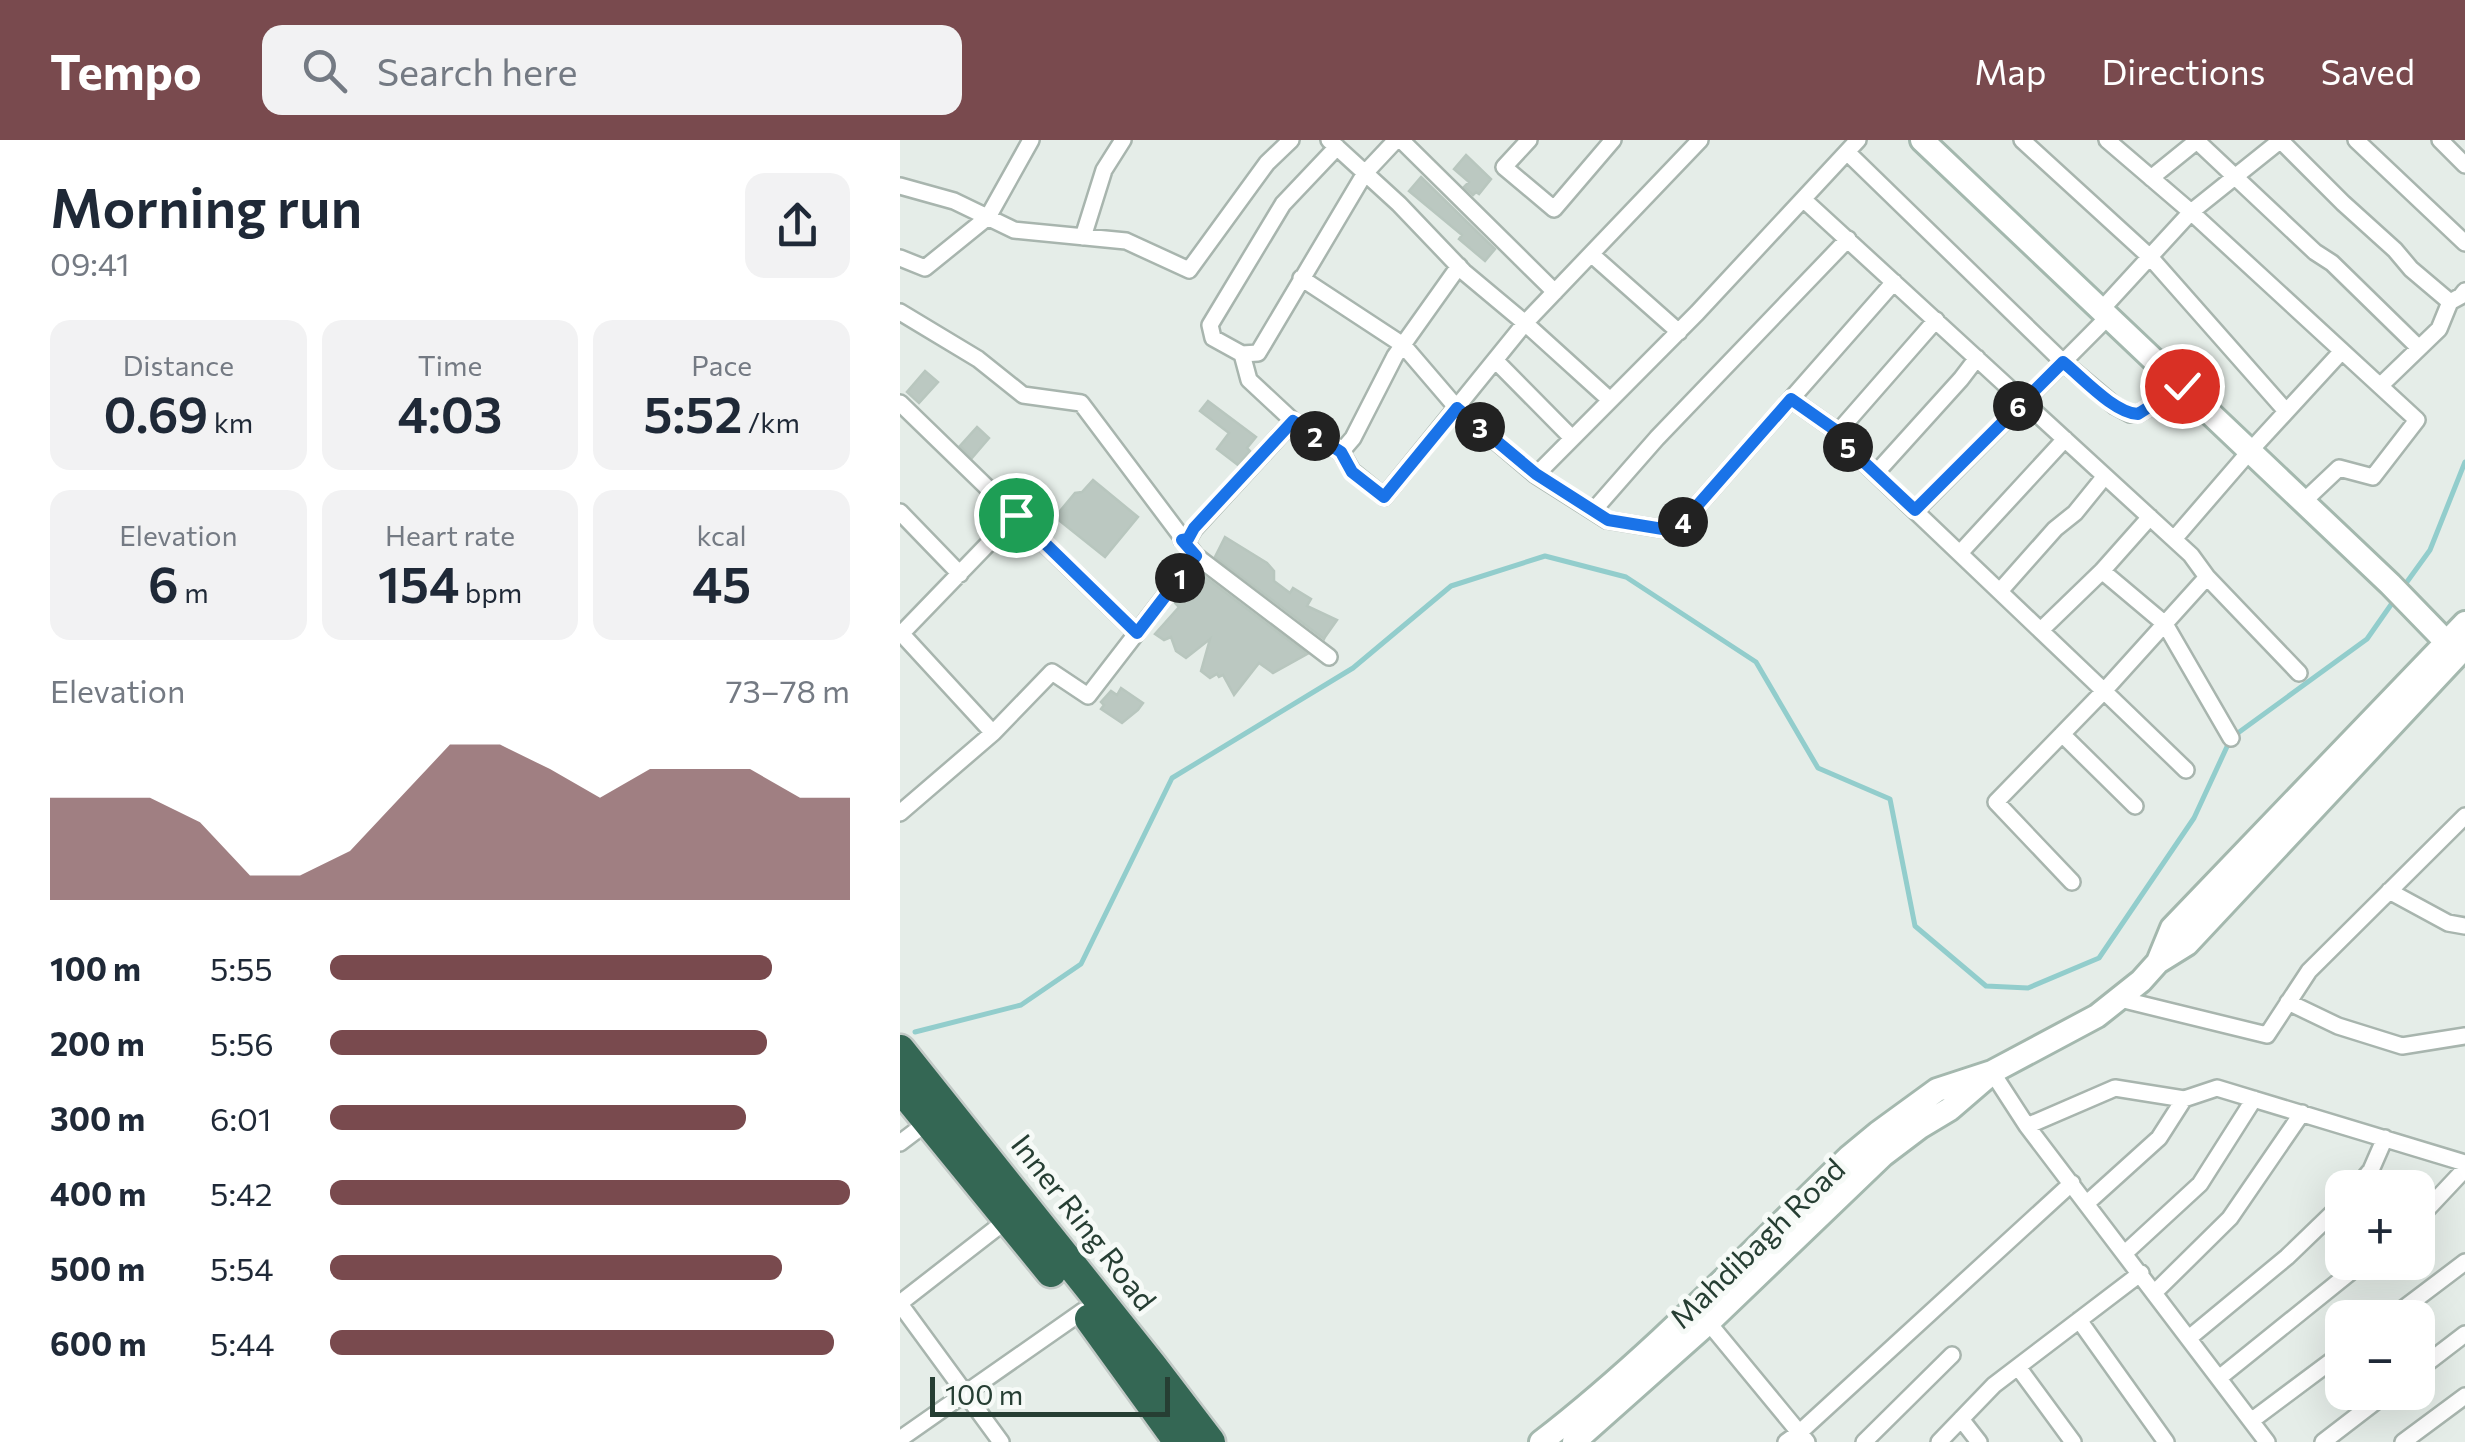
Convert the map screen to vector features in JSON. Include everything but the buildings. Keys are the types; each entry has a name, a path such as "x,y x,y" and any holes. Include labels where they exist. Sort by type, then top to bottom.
{"highway":[{"name":"Inner Ring Road","path":"900,1050 911,1088 928,1121 1084,1311 1179,1442"},
{"name":"Inner Ring Road","path":"911,1088 1152,1366 1210,1442"}],"street":[{"path":"900,258 925,268 988,217 1031,140"},
{"path":"1083,236 1104,170 1123,140"},
{"path":"900,186 954,201 1014,230 1126,241 1189,270 1267,163 1290,140"},
{"path":"1556,292 1399,140 1365,172 1258,353 1242,354 1213,338 1210,325 1283,204 1333,144 1365,172 1399,204 1459,266 1610,400"},
{"path":"1529,140 1504,167 1554,209 1613,140"},
{"path":"1242,354 1249,380 1293,421 1341,452 1352,472 1384,497 1524,323 1700,140"},
{"path":"1922,140 2453,646"},
{"path":"2022,140 2150,257 2286,411"},
{"path":"2108,140 2417,420 2373,477 2339,468 2304,502"},
{"path":"1915,510 2063,362 2191,212 2280,140 2411,270 2450,302"},
{"path":"2356,140 2465,243"},
{"path":"2440,140 2465,165"},
{"path":"2152,178 2197,141 2419,348"},
{"path":"1536,474 1679,332 1852,146 2063,362 2116,406 2138,414 2182,386"},
{"path":"1804,198 2191,555 2207,577 2299,673"},
{"path":"1593,511 1657,438 1848,239"},
{"path":"1591,254 1679,332"},
{"path":"1341,452 1354,438 1402,345 1459,266"},
{"path":"1301,278 1402,345 1457,408 1536,474 1608,520 1675,531 1894,282"},
{"path":"2380,386 2439,329 2450,302 2465,291"},
{"path":"900,312 978,359 1023,395 1081,404 1196,556 1329,657"},
{"path":"1838,432 1936,320"},
{"path":"2174,540 2342,351"},
{"path":"1876,473 1977,358"},
{"path":"1494,360 1572,438"},
{"path":"1791,399 1838,432 1849,448 2186,770"},
{"path":"900,402 1137,633"},
{"path":"1182,540 1188,539 1293,421"},
{"path":"1960,552 2065,439"},
{"path":"2000,591 2056,529 2076,513 2105,476"},
{"path":"900,512 960,574"},
{"path":"992,733 900,634 1016,515"},
{"path":"2041,630 2150,517"},
{"path":"900,813 992,733 1052,672 1088,696 1196,556"},
{"path":"2102,571 2164,624 2230,738"},
{"path":"2072,882 1996,802 2207,577"},
{"name":"Mahdibagh Road","path":"1577,1441 1848,1158 1878,1133 1937,1090 1992,1072 2097,1016 2158,962 2187,944 2453,646 2465,622"},
{"path":"2062,734 2135,806"},
{"path":"2120,999 2267,1035 2309,971 2465,816"},
{"path":"2446,835 2465,840"},
{"path":"2389,891 2448,923 2465,926"},
{"path":"2288,1002 2338,1026 2402,1046 2465,1036"},
{"path":"1992,1072 2028,1126 2267,1442"},
{"path":"2028,1126 2115,1088 2184,1099 2217,1088 2465,1166 2435,1200"},
{"path":"2087,1203 2159,1138 2184,1099"},
{"path":"2125,1253 2200,1184 2254,1099"},
{"path":"2154,1292 2230,1218 2302,1113"},
{"path":"900,1144 928,1121"},
{"path":"2371,1170 2385,1138"},
{"path":"1701,1314 1798,1439 2072,1182"},
{"path":"1002,1442 900,1303 1008,1219"},
{"path":"2189,1338 2325,1220"},
{"path":"2414,1300 2465,1262"},
{"path":"1939,1442 1994,1385 2141,1273"},
{"path":"2219,1378 2341,1280"},
{"path":"906,1438 1084,1311"},
{"name":"Mahdibagh Road","path":"1541,1442 1701,1314"},
{"path":"2079,1320 2166,1442"},
{"path":"2435,1357 2465,1334"},
{"path":"1864,1442 1952,1356"},
{"path":"2018,1366 2074,1442"},
{"path":"2251,1421 2325,1366"},
{"path":"2403,1442 2465,1396"},
{"path":"2323,1442 2365,1410"},
{"path":"1961,1419 1979,1442"}],"waterway":[{"path":"2404,586 2430,550 2465,462"},
{"path":"915,1032 1021,1005 1081,964 1172,778 1353,668 1451,586 1545,556 1626,577 1756,662 1818,768 1890,799 1915,926 1986,986 2028,988 2099,958 2194,818 2231,738 2367,639 2395,599"}],"route":[{"path":"1016,515 1137,633 1196,556 1182,540 1188,539 1293,421 1341,452 1352,472 1384,497 1457,408 1536,474 1608,520 1675,531 1791,399 1838,432 1849,448 1915,510 2063,362 2130,414 2138,414 2182,386"}]}
